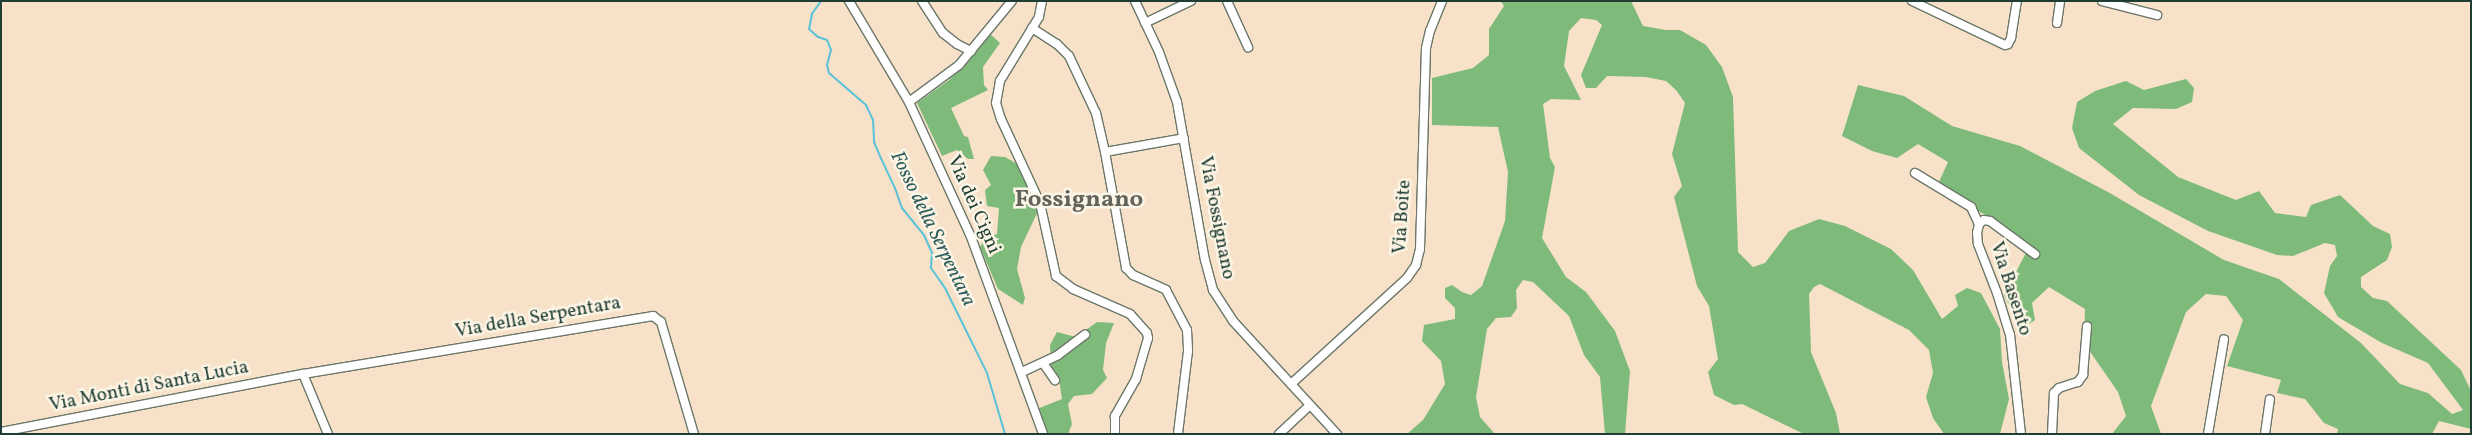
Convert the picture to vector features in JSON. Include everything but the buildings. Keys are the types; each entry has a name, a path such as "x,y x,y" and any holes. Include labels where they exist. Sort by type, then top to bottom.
{"street":[{"name":"Via dei Cigni","path":"849,1 909,102 972,237 1043,434"},
{"path":"922,1 943,33 957,44 971,51"},
{"path":"909,102 946,76 971,51 1012,1"},
{"path":"1042,1 1041,12 1001,79 996,100 1001,121 1040,203 1050,242 1054,271 1059,280 1073,289 1132,315 1148,334 1136,379 1115,416 1115,434"},
{"name":"Via Fossignano","path":"1135,1 1146,22 1172,86 1184,138 1205,260 1213,290 1233,321 1337,434"},
{"path":"1146,22 1191,1"},
{"path":"1227,1 1248,47"},
{"name":"Via Boite","path":"1291,384 1407,278 1416,265 1420,249 1426,48 1430,31 1442,1"},
{"path":"1912,1 2005,45 2008,44 2011,38 2017,1"},
{"path":"2057,23 2060,1"},
{"path":"2102,1 2157,15"},
{"path":"1032,28 1060,46 1071,59 1097,117 1125,267 1131,274 1166,290 1187,330 1188,355 1178,434"},
{"path":"1105,152 1184,138"},
{"path":"1915,173 1971,207 1979,224"},
{"name":"Via Basento","path":"2021,434 2011,340 1998,293 1978,244 1977,231 1979,224 1984,220 1990,220 2036,254"},
{"name":"Via della Serpentara","path":"303,374 655,316 661,322 694,434"},
{"path":"2052,434 2054,393 2059,388 2078,382 2084,374 2087,326"},
{"path":"1022,372 1061,353 1085,335"},
{"path":"2208,434 2224,339"},
{"path":"1043,363 1055,380"},
{"path":"303,374 328,434"},
{"name":"Via Monti di Santa Lucia","path":"1,432 303,374"},
{"path":"2265,434 2270,399"},
{"path":"1279,434 1310,405"}],"green space":[{"path":"1501,1 1631,1 1643,26 1666,30 1680,30 1706,45 1722,67 1733,97 1738,252 1753,267 1765,263 1789,231 1819,219 1845,226 1891,249 1913,270 1942,319 1958,306 1955,295 1967,288 1981,293 2000,329 2002,362 2009,399 2000,434 1944,434 1933,418 1926,397 1933,373 1929,350 1909,330 1820,284 1814,287 1809,294 1811,352 1836,413 1840,434 1804,434 1742,404 1734,405 1714,395 1708,372 1718,359 1709,306 1697,286 1674,197 1682,186 1672,154 1685,103 1676,90 1666,81 1646,77 1607,76 1596,88 1586,88 1581,75 1602,25 1596,20 1581,18 1569,31 1564,66 1581,100 1551,99 1543,104 1550,158 1555,167 1542,238 1566,277 1586,292 1615,331 1630,371 1625,434 1605,434 1600,377 1584,355 1569,316 1533,282 1523,280 1516,290 1517,308 1511,317 1496,318 1487,329 1476,397 1480,417 1495,434 1407,434 1423,420 1445,384 1441,361 1422,341 1424,325 1455,319 1455,308 1445,298 1445,288 1452,285 1462,292 1471,295 1482,286 1505,221 1508,172 1498,127 1432,125 1432,78 1473,68 1489,55 1489,29 1504,6"},
{"path":"990,34 1000,43 983,67 984,85 988,90 951,108 964,136 968,137 974,159 968,159 957,150 942,156 917,103 949,80 976,52"},
{"path":"2186,79 2194,88 2192,102 2176,109 2133,108 2113,124 2178,177 2236,200 2259,191 2275,213 2306,217 2311,205 2340,195 2373,226 2390,234 2392,247 2387,260 2361,277 2361,287 2373,298 2387,301 2461,370 2471,391 2471,429 2439,421 2432,434 2337,434 2338,429 2324,423 2305,399 2277,393 2281,380 2227,366 2243,320 2226,296 2206,294 2186,312 2151,406 2161,434 2112,434 2126,416 2118,392 2084,343 2085,309 2049,287 2032,303 2035,320 2021,329 2004,295 2030,245 1938,184 1948,162 1918,144 1897,158 1872,151 1842,136 1858,85 1904,96 1952,126 2020,146 2108,192 2224,260 2279,279 2361,343 2400,384 2428,393 2452,414 2463,410 2428,363 2382,343 2338,317 2324,293 2330,266 2337,256 2335,245 2325,243 2293,256 2277,255 2208,231 2139,195 2079,148 2072,128 2077,102 2095,91 2126,81 2144,90"},
{"path":"991,156 1005,157 1019,165 1039,209 1021,247 1017,269 1025,298 1023,305 998,289 980,247 985,238 997,234 999,208 987,206 985,190 991,185 983,170"},
{"path":"1097,322 1114,323 1106,343 1103,370 1107,378 1092,394 1074,396 1068,404 1072,424 1068,434 1045,434 1037,409 1062,399 1059,379 1051,366 1050,345 1057,332 1076,337"}],"waterway":[{"name":"Fosso della Serpentara","path":"821,1 812,14 809,29 818,37 827,40 831,50 827,65 829,73 866,105 873,120 874,142 902,208 924,235 932,253 931,268 945,288 987,373 1005,434"}],"district":[{"name":"Fossignano","path":"1079,201"}]}
